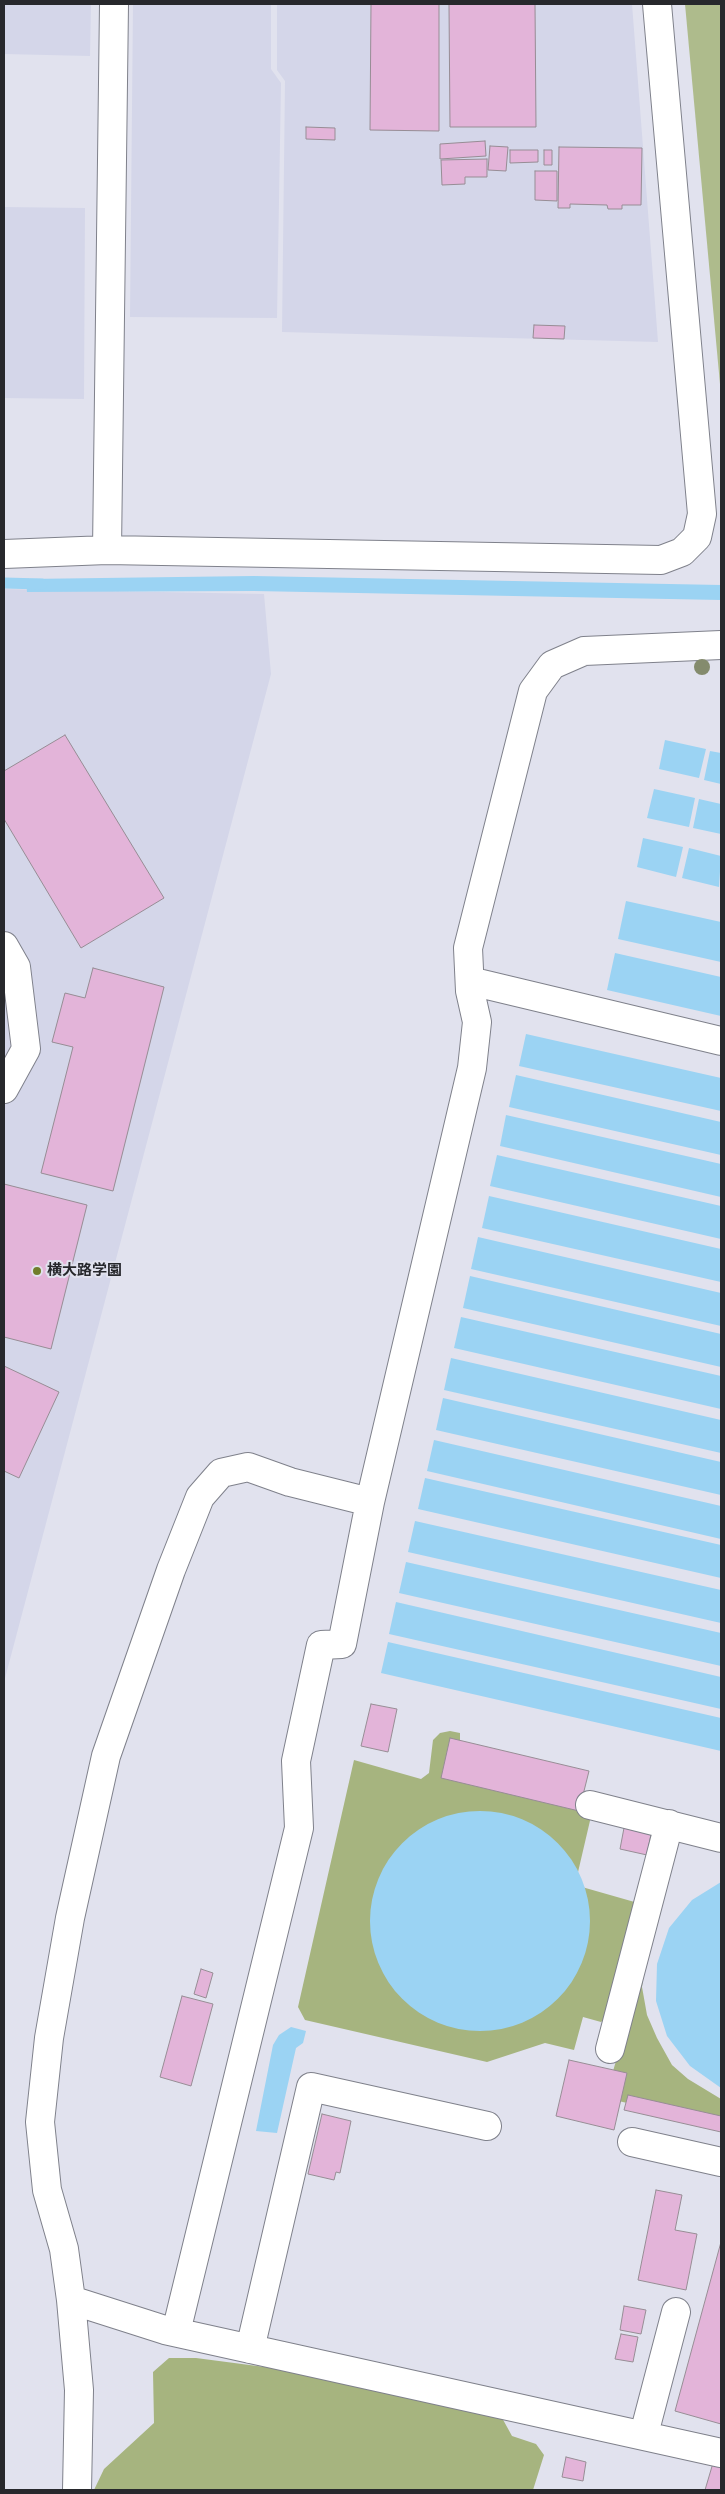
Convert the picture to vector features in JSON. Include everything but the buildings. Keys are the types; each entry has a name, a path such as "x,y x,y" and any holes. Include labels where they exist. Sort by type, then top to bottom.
{"street":[{"path":"106,550 114,4"},
{"path":"4,554 106,550 662,560 682,552 697,538 702,514 657,4"},
{"path":"176,2332 299,1828 296,1761 321,1645 342,1644 370,1502 472,1068 477,1022 470,981 468,948 533,691 552,665 584,652 721,645"},
{"path":"4,946 16,968 26,1049 4,1088"},
{"path":"470,981 721,1041"},
{"path":"78,2490 79,2390 71,2300 64,2249 47,2190 40,2122 49,2038 70,1918 106,1756 171,1570 200,1496 221,1473 248,1467 290,1482 370,1502"},
{"path":"590,1805 721,1838"},
{"path":"610,2049 669,1824"},
{"path":"250,2349 311,2087 487,2126"},
{"path":"632,2142 721,2162"},
{"path":"71,2300 176,2332 644,2434 721,2453"},
{"path":"644,2434 676,2312"}],"shaded area":[{"path":"4,4 91,4 90,56 4,54"},
{"path":"133,4 271,4 271,69 281,83 277,318 130,317"},
{"path":"277,4 632,4 658,342 282,332 285,81 277,70"},
{"path":"4,207 85,208 84,399 4,398"},
{"path":"4,589 264,594 271,674 4,1682"}],"green space":[{"path":"685,4 721,4 721,395"},
{"path":"450,1731 460,1733 460,1759 596,1795 575,1885 638,1903 610,2014 601,2022 583,2017 574,2050 545,2043 487,2062 305,2020 298,2007 354,1760 421,1779 429,1773 433,1740 440,1733"},
{"path":"646,1960 642,1987 647,2015 657,2038 672,2065 688,2079 721,2099 721,2124 605,2098"},
{"path":"169,2358 196,2358 280,2369 501,2416 512,2436 536,2444 544,2455 533,2490 94,2490 104,2469 154,2423 153,2372"}],"water":[{"path":"254,576 721,585 721,600 254,591 27,592 26,579"},
{"path":"665,740 706,749 699,778 659,769"},
{"path":"710,751 721,753 721,784 704,780"},
{"path":"654,789 695,798 689,827 647,818"},
{"path":"699,799 721,804 721,834 693,828"},
{"path":"643,838 683,847 676,877 637,867"},
{"path":"689,848 721,856 719,887 682,878"},
{"path":"626,901 721,922 721,962 618,939"},
{"path":"615,953 721,977 721,1016 607,990"},
{"path":"526,1034 721,1078 721,1111 519,1066"},
{"path":"516,1075 721,1122 721,1155 509,1107"},
{"path":"506,1115 721,1164 721,1197 500,1146"},
{"path":"497,1155 721,1206 721,1239 490,1186"},
{"path":"489,1196 721,1249 721,1282 482,1228"},
{"path":"478,1237 721,1293 721,1326 471,1269"},
{"path":"470,1276 721,1334 721,1367 463,1308"},
{"path":"461,1317 721,1376 721,1409 454,1348"},
{"path":"451,1358 721,1420 721,1453 444,1390"},
{"path":"443,1398 721,1462 721,1495 436,1430"},
{"path":"434,1440 721,1506 721,1539 427,1471"},
{"path":"425,1478 721,1545 721,1578 418,1509"},
{"path":"415,1521 721,1590 721,1623 408,1552"},
{"path":"406,1562 721,1633 721,1666 399,1593"},
{"path":"396,1602 721,1677 721,1709 389,1634"},
{"path":"388,1642 721,1718 721,1751 381,1673"},
{"path":"469,1811 491,1811 522,1819 541,1829 558,1843 572,1860 582,1879 590,1910 590,1932 582,1963 572,1982 558,1999 541,2013 522,2023 491,2031 469,2031 438,2023 428,2018 410,2006 395,1991 378,1963 370,1932 370,1910 378,1879 383,1869 395,1851 410,1836 438,1819"},
{"path":"721,1882 721,2088 690,2066 667,2036 656,2001 657,1964 669,1928 692,1900"},
{"path":"291,2027 306,2031 303,2043 296,2048 277,2133 256,2131 273,2045 279,2035"}],"waterway":[{"path":"4,583 42,584"}],"place":[{"name":"横大路学園","path":"37,1271"}]}
